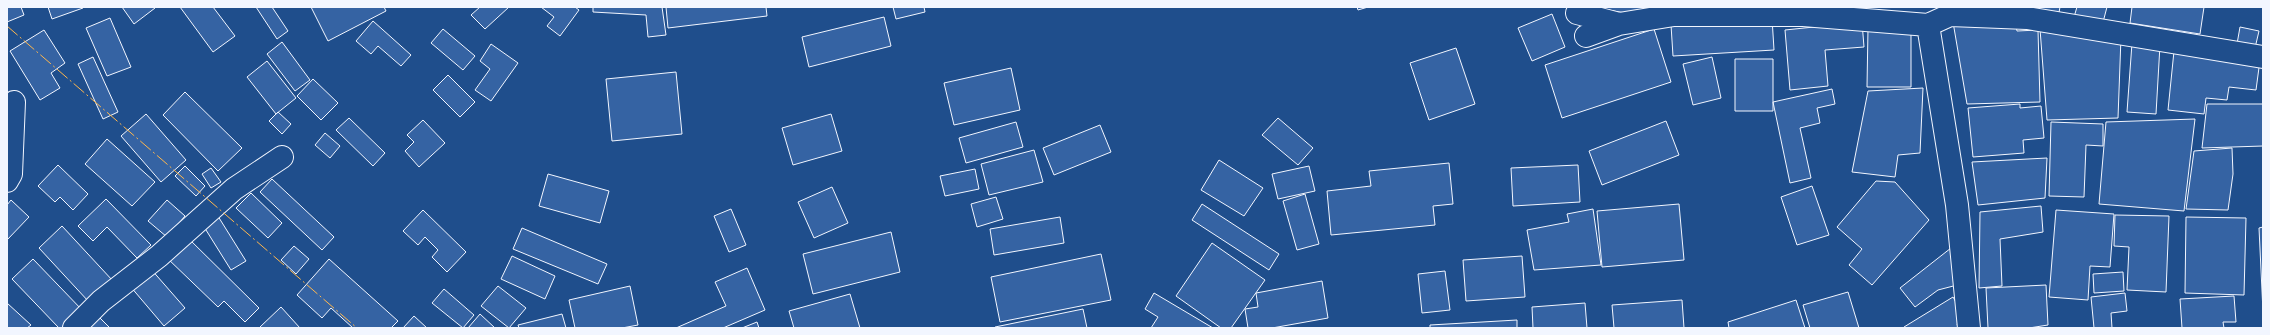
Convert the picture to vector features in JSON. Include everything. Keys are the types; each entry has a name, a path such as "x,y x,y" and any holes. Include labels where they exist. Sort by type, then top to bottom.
{"street":[{"path":"1581,7 1577,13 1619,24"},
{"path":"1586,36 1619,24 1674,15 1803,15 1928,25 1950,15 2027,18 2263,57"},
{"path":"1928,25 1957,205 1969,328"},
{"path":"7,181 11,174 14,102"},
{"path":"74,328 101,302 159,256 234,189 282,157"}],"building":[{"path":"7,7 21,7 24,15 7,22"},
{"path":"48,7 83,7 83,8 52,19"},
{"path":"122,7 154,7 155,8 134,24"},
{"path":"180,7 213,7 235,36 213,52"},
{"path":"256,7 272,7 288,31 277,39"},
{"path":"311,7 384,7 386,11 328,41"},
{"path":"480,7 509,7 485,29 471,15"},
{"path":"541,7 575,7 579,10 560,36 547,26 554,17"},
{"path":"593,7 662,7 666,35 648,37 646,15 593,12"},
{"path":"666,7 766,7 767,16 668,28"},
{"path":"893,7 924,7 925,12 896,19"},
{"path":"1357,7 1368,7 1358,10"},
{"path":"1593,7 1644,7 1641,16"},
{"path":"2022,7 2060,7 2058,18"},
{"path":"2077,7 2107,7 2102,26 2074,17"},
{"path":"2132,7 2204,7 2200,34 2130,23"},
{"path":"1552,14 1565,47 1532,61 1518,28"},
{"path":"884,17 891,46 809,67 802,37"},
{"path":"110,18 131,67 107,76 86,28"},
{"path":"1772,18 1774,50 1673,56 1671,25"},
{"path":"373,21 411,55 401,66 378,46 371,54 356,41"},
{"path":"2015,21 2017,31 2038,30 2040,102 1967,104 1953,22"},
{"path":"1862,22 1864,47 1825,50 1828,86 1790,90 1785,30"},
{"path":"1911,26 1911,87 1867,87 1868,28"},
{"path":"2240,27 2259,31 2255,48 2237,44"},
{"path":"443,29 475,56 463,70 431,43"},
{"path":"1654,29 1671,82 1562,118 1545,65"},
{"path":"2040,29 2121,37 2118,118 2047,120"},
{"path":"44,30 65,63 51,73 60,88 40,100 10,51"},
{"path":"282,42 310,80 295,91 267,54"},
{"path":"2132,43 2160,45 2156,114 2127,112"},
{"path":"491,44 518,63 491,101 475,90 490,69 480,61"},
{"path":"1456,48 1475,104 1429,120 1410,63"},
{"path":"2174,51 2260,60 2256,90 2229,87 2227,100 2206,98 2204,114 2168,110"},
{"path":"93,57 118,112 103,119 78,64"},
{"path":"1712,57 1721,98 1693,105 1683,64"},
{"path":"1735,59 1773,59 1773,111 1735,111"},
{"path":"267,61 296,98 276,114 247,77"},
{"path":"1011,68 1020,110 954,125 944,83"},
{"path":"676,72 682,134 612,141 606,79"},
{"path":"448,75 475,102 460,117 433,90"},
{"path":"313,79 338,103 321,120 297,96"},
{"path":"1923,88 1920,153 1898,155 1895,177 1852,172 1868,91"},
{"path":"1832,89 1835,104 1817,108 1820,123 1800,128 1811,178 1790,183 1773,102"},
{"path":"185,92 242,148 218,171 163,115"},
{"path":"2020,104 2020,108 2041,106 2044,138 2023,140 2024,153 1973,157 1968,108"},
{"path":"2207,104 2263,104 2263,146 2202,148"},
{"path":"278,112 291,124 282,134 269,121"},
{"path":"146,114 186,160 161,182 121,136"},
{"path":"831,114 842,151 793,165 782,128"},
{"path":"349,118 385,153 373,166 336,130"},
{"path":"1278,118 1313,148 1298,165 1262,135"},
{"path":"2195,119 2184,211 2099,204 2106,122"},
{"path":"423,120 445,143 419,167 405,151 414,142 407,135"},
{"path":"1666,121 1679,155 1602,185 1589,151"},
{"path":"1016,122 1023,147 966,163 959,138"},
{"path":"2051,122 2103,124 2103,146 2086,145 2084,197 2049,196"},
{"path":"1100,125 1111,152 1054,175 1043,148"},
{"path":"325,133 340,146 330,158 315,145"},
{"path":"107,139 155,182 132,206 85,164"},
{"path":"2232,148 2233,174 2228,210 2186,209 2194,151"},
{"path":"1034,150 1043,182 989,195 981,164"},
{"path":"2047,158 2045,198 1978,205 1972,162"},
{"path":"1219,160 1263,188 1244,216 1201,190"},
{"path":"1449,163 1453,204 1433,206 1435,225 1331,235 1327,191 1371,186 1369,171"},
{"path":"58,165 88,194 73,210 60,197 55,202 38,186"},
{"path":"1578,165 1580,202 1513,206 1511,168"},
{"path":"185,166 205,186 196,196 175,176"},
{"path":"1309,166 1315,191 1278,199 1272,174"},
{"path":"211,168 221,182 211,188 202,174"},
{"path":"975,169 979,189 945,196 940,176"},
{"path":"548,174 609,191 600,223 539,206"},
{"path":"272,179 334,237 322,250 260,192"},
{"path":"1876,181 1895,182 1929,220 1872,285 1849,265 1862,249 1837,227"},
{"path":"1812,186 1829,235 1797,245 1781,197"},
{"path":"832,187 848,223 814,238 798,202"},
{"path":"251,193 282,223 268,238 236,208"},
{"path":"1305,194 1319,244 1297,250 1283,201"},
{"path":"996,197 1003,219 977,227 971,204"},
{"path":"106,199 151,245 137,258 107,227 93,241 78,226"},
{"path":"11,200 29,217 7,240 7,205"},
{"path":"167,200 185,216 167,237 148,221"},
{"path":"1202,204 1279,254 1269,270 1192,220"},
{"path":"1679,204 1684,260 1602,267 1597,211"},
{"path":"2041,206 2043,232 2000,239 2002,286 1979,288 1980,212"},
{"path":"731,209 746,245 729,252 714,216"},
{"path":"1593,209 1601,265 1534,270 1527,230 1569,222 1567,214"},
{"path":"423,210 466,252 447,272 432,257 438,250 425,237 418,245 403,231"},
{"path":"2056,210 2114,214 2110,267 2090,266 2088,300 2049,297"},
{"path":"216,213 246,261 231,270 201,222"},
{"path":"2115,215 2169,216 2166,292 2127,290 2129,247 2114,246"},
{"path":"1060,217 1064,243 994,255 990,229"},
{"path":"2186,217 2246,218 2244,295 2185,293"},
{"path":"62,226 113,281 89,302 39,248"},
{"path":"2263,227 2263,312 2259,228"},
{"path":"522,228 607,264 598,284 513,249"},
{"path":"891,232 900,272 813,294 803,254"},
{"path":"186,236 259,308 245,322 224,301 218,307 166,257"},
{"path":"1212,243 1265,280 1231,328 1221,328 1176,296"},
{"path":"294,246 309,259 296,274 281,260"},
{"path":"1951,248 1961,284 1938,290 1915,307 1900,288"},
{"path":"1101,254 1111,300 1000,322 991,277"},
{"path":"512,256 555,276 545,299 501,279"},
{"path":"1522,256 1525,297 1466,301 1463,260"},
{"path":"33,259 84,312 67,328 59,328 12,279"},
{"path":"329,259 398,321 391,328 353,328 331,308 322,318 297,295"},
{"path":"150,268 185,308 164,326 130,286"},
{"path":"747,268 765,310 723,328 676,328 726,306 715,282"},
{"path":"1445,271 1450,310 1422,313 1418,274"},
{"path":"2123,272 2124,291 2094,293 2093,274"},
{"path":"1322,281 1328,318 1272,328 1248,328 1245,309 1258,307 1256,293"},
{"path":"2046,285 2048,325 2029,328 1988,328 1986,288"},
{"path":"498,286 526,308 509,328 481,306"},
{"path":"630,286 638,325 622,328 575,328 569,300"},
{"path":"444,289 474,315 463,328 432,303"},
{"path":"1848,292 1859,328 1810,328 1803,305"},
{"path":"1154,293 1213,328 1151,328 1158,317 1145,309"},
{"path":"2125,293 2127,311 2111,313 2112,328 2094,328 2091,297"},
{"path":"850,294 860,328 794,328 789,311"},
{"path":"2234,296 2236,322 2223,322 2224,328 2182,328 2180,299"},
{"path":"1953,297 1965,318 1957,324 1959,328 1904,327"},
{"path":"1682,300 1684,328 1614,328 1612,305"},
{"path":"1796,300 1805,328 1729,328 1728,322"},
{"path":"7,303 31,325 27,328 7,328"},
{"path":"1585,303 1587,328 1533,328 1532,307"},
{"path":"281,307 300,328 260,327"},
{"path":"1083,309 1087,328 995,328 995,327"},
{"path":"94,312 110,328 79,328"},
{"path":"480,314 495,328 468,328"},
{"path":"562,314 566,328 519,328 518,325"},
{"path":"414,316 427,328 403,328"},
{"path":"1517,320 1517,328 1430,328 1430,325"},
{"path":"757,322 759,328 742,328"}],"power":[{"path":"7,26 357,328"}]}
